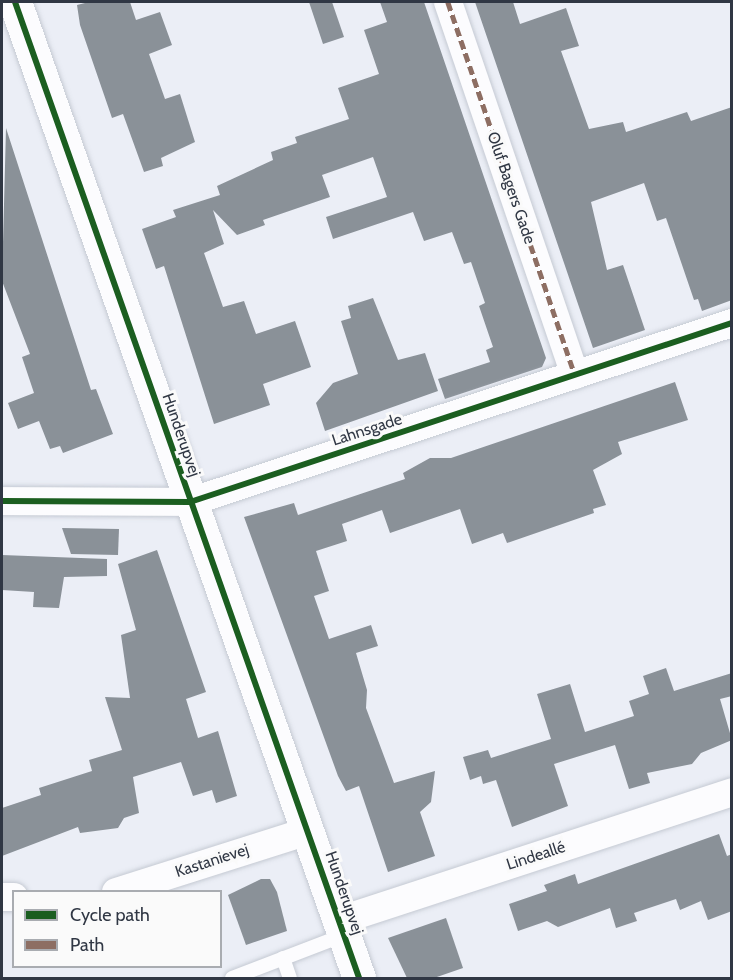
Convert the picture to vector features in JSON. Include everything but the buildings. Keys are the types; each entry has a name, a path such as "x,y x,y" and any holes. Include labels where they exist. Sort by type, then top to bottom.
{"street":[{"name":"Hunderupvej","path":"15,2 359,978"},
{"name":"Oluf Bagers Gade","path":"448,2 575,375"},
{"name":"Lahnsgade","path":"2,501 190,502 732,323"},
{"name":"Lindeallé","path":"342,927 732,792"},
{"name":"Kastanievej","path":"119,890 308,831"}],"lane":[{"path":"232,978 283,958 342,927"},
{"path":"283,958 290,978"}],"marked path":[{"path":"448,2 575,375"}],"cycle path":[{"path":"15,2 359,978"},
{"path":"2,501 190,502 732,323"}]}
